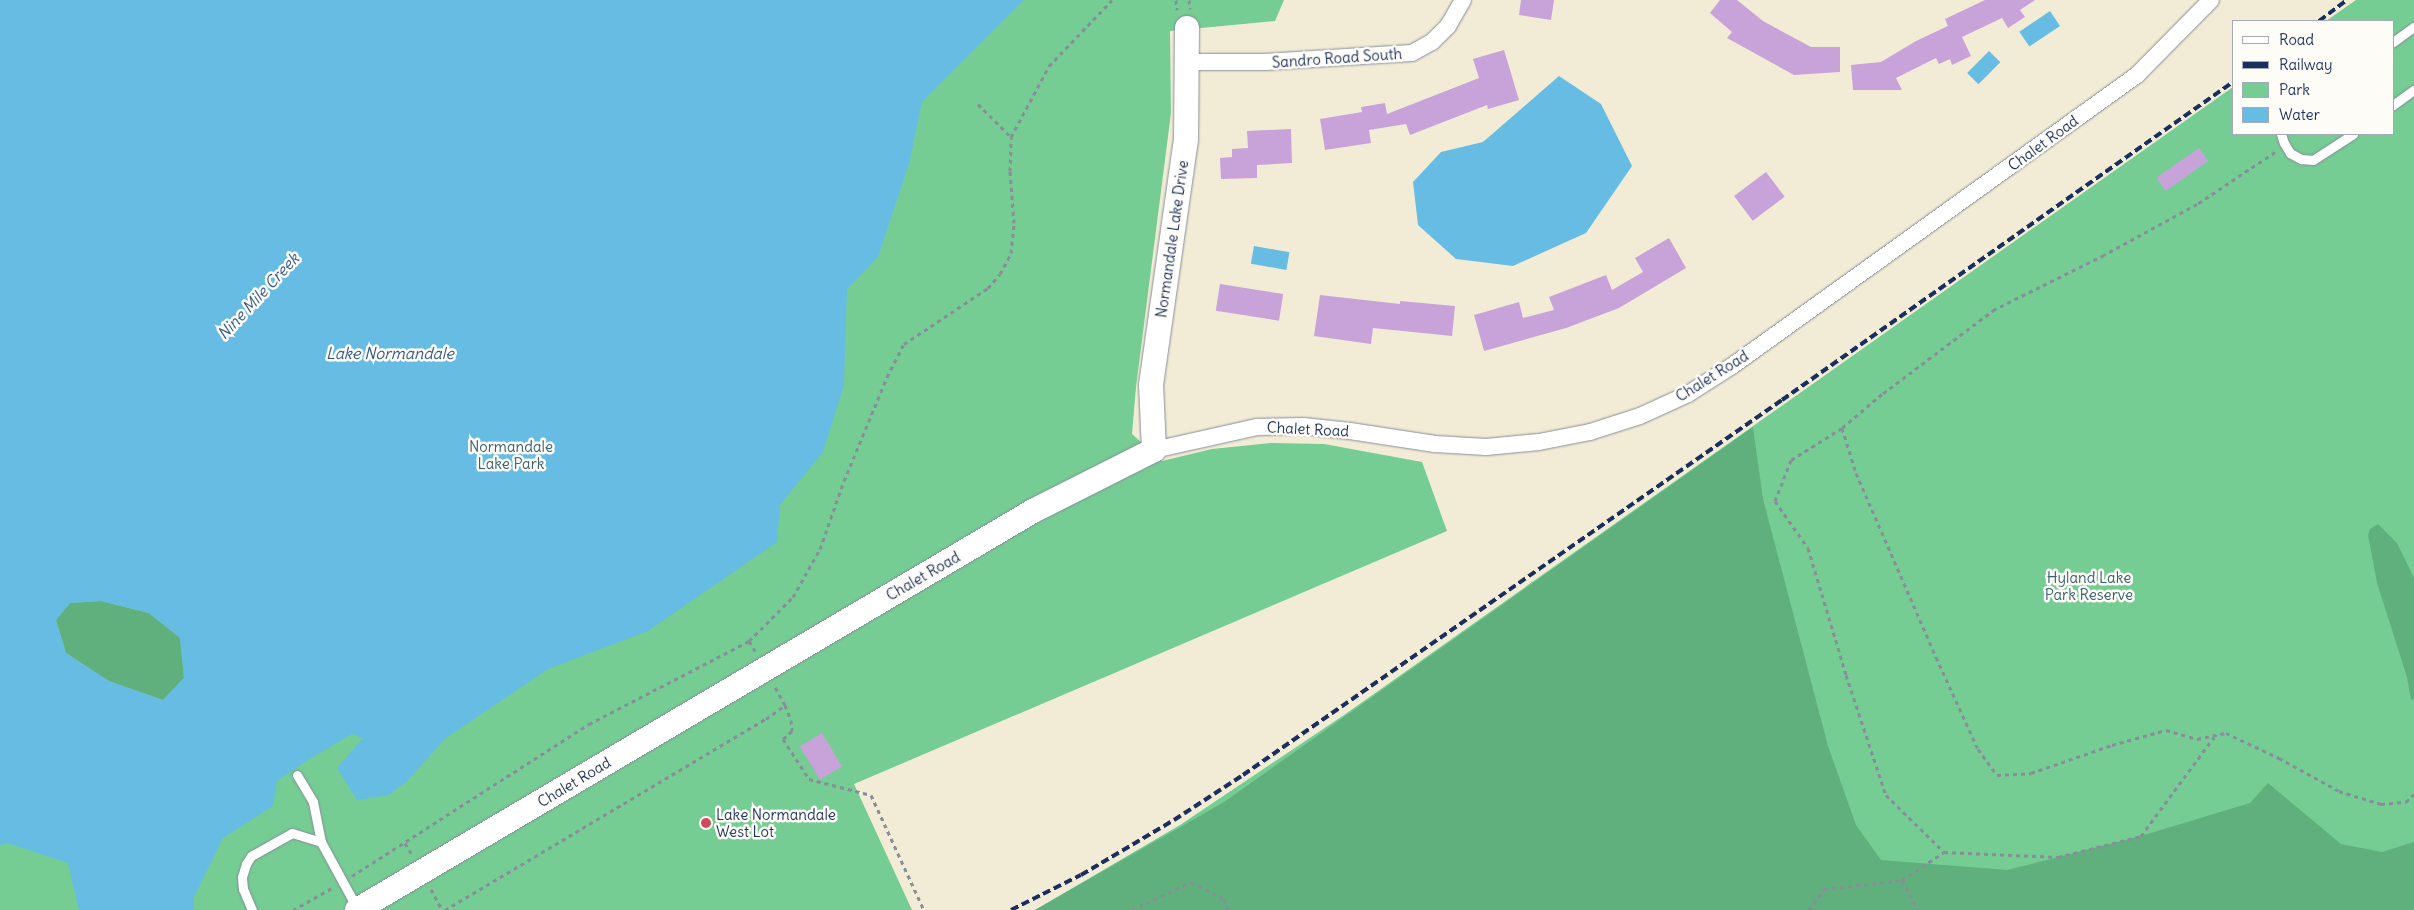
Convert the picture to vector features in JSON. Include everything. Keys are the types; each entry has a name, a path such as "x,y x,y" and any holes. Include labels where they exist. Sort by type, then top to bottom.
{"street":[{"name":"Sandro Road South","path":"1187,62 1265,62 1412,53 1432,42 1448,26 1463,0"},
{"name":"Chalet Road","path":"358,910 1033,511 1154,450 1257,427 1304,426 1435,444 1486,446 1548,441 1590,432 1640,416 1688,394 1732,366 2137,75 2211,0"},
{"name":"Normandale Lake Drive","path":"1154,450 1151,384 1186,140 1186,28"}],"lane":[{"path":"2394,41 2414,28"},
{"path":"2394,104 2414,90"},
{"path":"2282,138 2290,153 2301,159 2313,160 2351,135"},
{"path":"298,775 314,802 321,842 358,910"},
{"path":"252,910 243,889 242,877 251,856 292,833 321,842"}],"path":[{"path":"294,910 405,843 589,724 750,640 793,597 820,549 844,481 887,377 904,344 988,288 1000,274 1011,253 1014,223 1010,171 1011,137 1049,66 1112,0"},
{"path":"978,104 1011,137"},
{"path":"1944,852 1886,794 1846,675 1808,548 1775,501 1791,460 1842,428 1882,394 1995,309 2104,255 2197,204 2272,155 2282,138"},
{"path":"1842,428 1856,474 1936,657 1978,749 1997,775 2031,773 2112,745 2166,730 2197,739 2226,733 2279,758 2339,791 2381,804 2406,802 2414,794"},
{"path":"750,640 756,652"},
{"path":"773,684 785,704 791,720 792,731 784,739 809,779 871,795 924,910"},
{"path":"429,886 444,910 766,719 785,704"},
{"path":"1809,910 1824,889 1902,880 1944,852 2058,857 2141,836 2215,736"},
{"path":"405,843 413,856"},
{"path":"1902,880 1918,910"},
{"path":"1132,910 1191,882 1224,899 1228,910"}],"green space":[{"name":"Lake Normandale","path":"0,0 1284,0 1275,21 1170,31 1171,113 1136,387 1132,434 1162,461 1212,449 1271,443 1324,444 1422,462 1447,531 854,784 912,910 0,910"},
{"name":"Hyland Lake Park Reserve","path":"2356,0 2414,0 2414,910 1035,910 1180,825 1344,715 2232,88 2232,135 2394,135 2394,20 2327,20"},
{"path":"1753,427 1763,499 1828,746 1856,825 1881,860 2007,870 2141,836 2250,803 2268,783 2341,844 2382,852 2414,842 2414,910 1035,910 1224,802"},
{"path":"2378,524 2397,543 2414,578 2414,699 2411,700 2407,677 2377,583 2368,535 2370,529"},
{"path":"101,601 149,613 180,638 184,678 163,700 109,681 66,653 56,620 70,603"}],"water":[{"name":"Lake Normandale","path":"0,0 1024,0 922,102 909,164 878,257 847,289 844,385 823,452 780,505 777,542 648,631 548,669 446,738 407,781 389,795 357,800 337,768 363,738 352,734 308,760 277,781 273,806 223,838 194,897 194,910 79,910 68,863 7,843 0,845","holes":["101,601 149,613 180,638 184,678 163,700 109,681 66,653 56,620 70,603"]},
{"path":"2050,11 2060,26 2029,47 2019,32"},
{"path":"1989,51 2000,62 1978,84 1967,73"},
{"path":"1559,76 1601,104 1632,166 1586,233 1513,266 1456,259 1418,225 1413,182 1441,152 1483,142"},
{"path":"1254,246 1289,252 1286,270 1251,264"}],"building":[{"path":"1521,0 1554,0 1551,20 1519,15"},
{"path":"1720,0 1737,0 1763,21 1811,47 1840,47 1840,72 1794,75 1727,38 1732,32 1710,13"},
{"path":"1985,0 2035,0 2020,10 2025,17 2008,28 2002,18 1962,37 1971,56 1952,65 1950,59 1939,64 1936,58 1896,78 1902,90 1853,90 1851,65 1881,62 1916,41 1948,26 1945,19"},
{"path":"1504,50 1519,100 1488,109 1487,105 1410,135 1406,124 1369,130 1371,143 1325,150 1320,119 1362,112 1361,107 1385,103 1387,114 1479,78 1473,59"},
{"path":"1291,129 1292,163 1257,165 1257,178 1221,179 1220,158 1232,157 1232,149 1248,148 1247,131"},
{"path":"2199,148 2208,161 2166,191 2156,178"},
{"path":"1766,172 1785,197 1753,221 1734,196"},
{"path":"1669,238 1686,268 1619,308 1566,328 1484,351 1474,315 1519,302 1523,318 1554,310 1549,297 1606,275 1612,290 1643,272 1635,258"},
{"path":"1220,284 1283,294 1279,321 1216,311"},
{"path":"1320,295 1400,304 1400,301 1455,306 1452,336 1373,328 1371,344 1314,336"},
{"path":"822,733 842,766 820,780 800,746"}],"railway":[{"path":"2320,20 2347,0"},
{"path":"1011,910 1081,875 1174,820 1243,775 1782,400 2232,83"}],"place":[{"name":"Lake Normandale West Lot","path":"706,823"}],"water label":[{"name":"Nine Mile Creek","path":"258,296"}],"park label":[{"name":"Normandale Lake Park","path":"511,454"}]}
